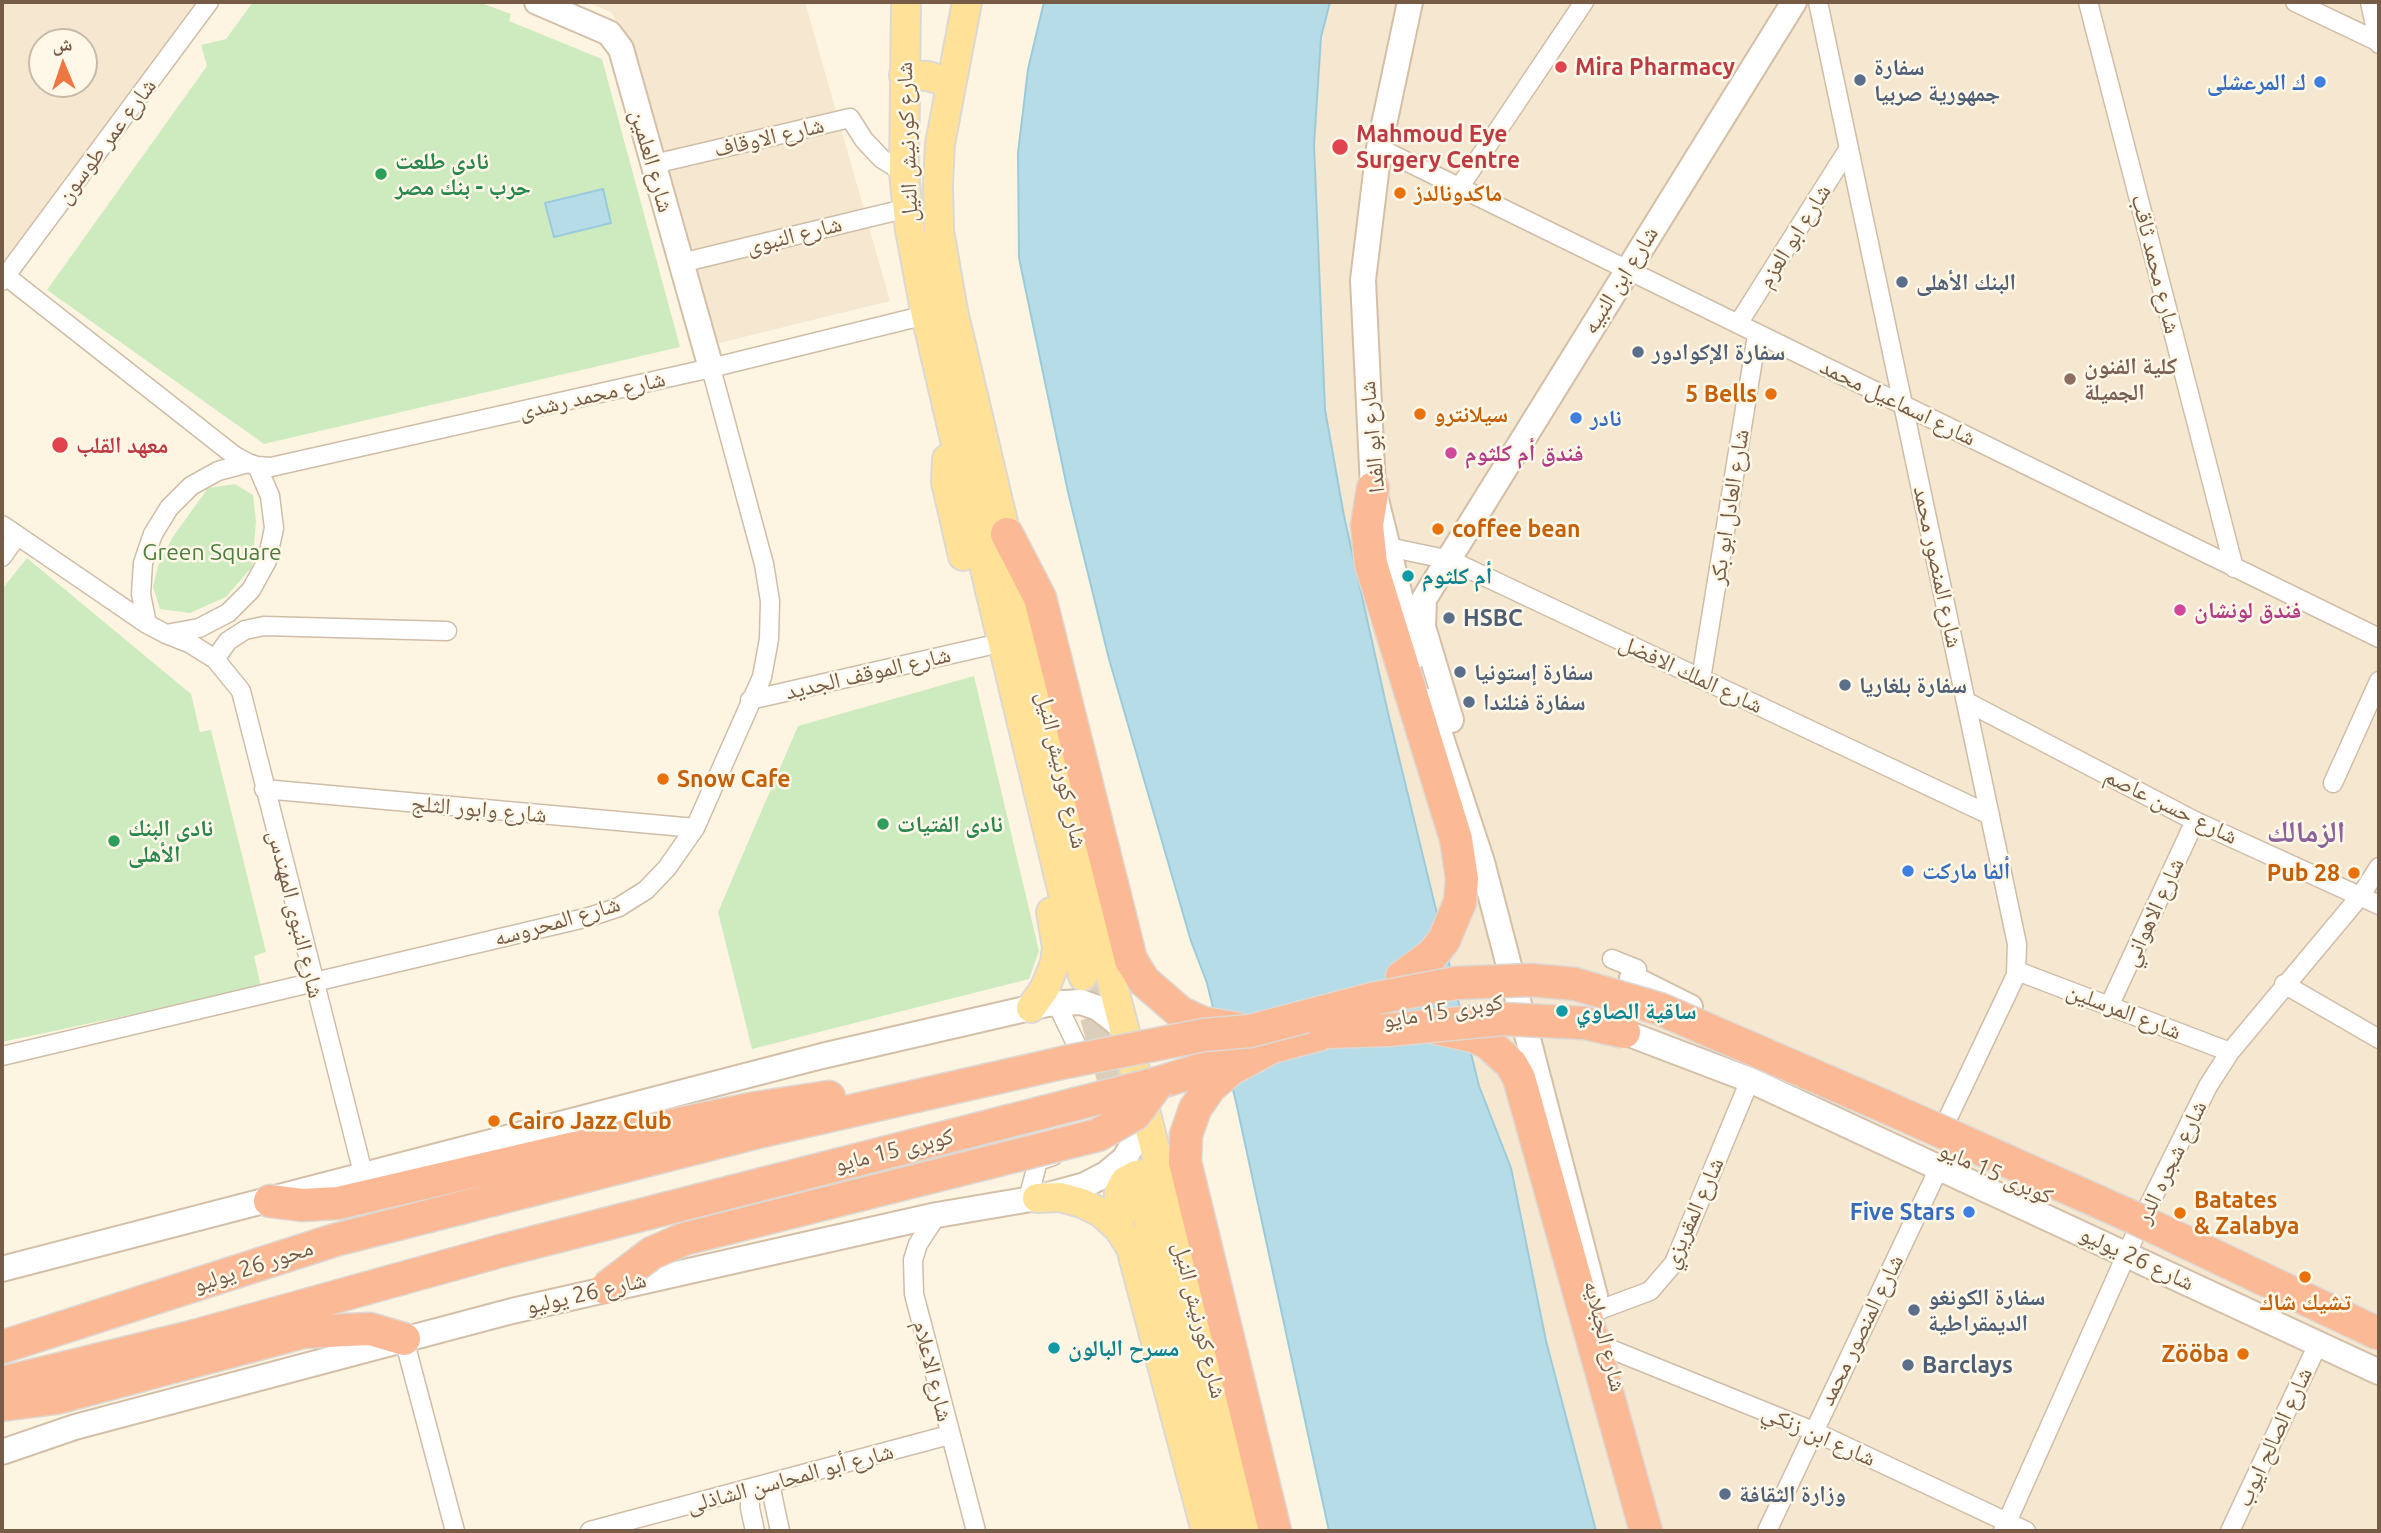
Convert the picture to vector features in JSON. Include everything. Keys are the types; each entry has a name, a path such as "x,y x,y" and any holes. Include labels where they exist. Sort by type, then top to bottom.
{"highway":[{"path":"1373,488 1367,525 1371,564 1456,839 1462,879 1460,902 1453,924 1432,955 1402,977"},
{"path":"1007,534 1034,580 1040,598 1130,960 1144,981 1181,1013 1203,1023 1261,1039 1210,1087 1195,1109 1186,1135 1185,1162 1166,1186 1275,1531"},
{"path":"1322,1022 1346,997 1402,977 1473,963 1510,960 1622,969"},
{"name":"كوبرى 15 مايو","path":"2,1383 191,1337 504,1250 1158,1083 1261,1039 1425,989 1487,980 1542,981 1618,994 1660,1009 2137,1219 2379,1334"},
{"name":"كوبرى 15 مايو","path":"1322,1022 1498,1000 1561,1002 1624,1014 1654,1023 1868,1115 2133,1235 2379,1353"},
{"path":"1322,1022 1421,1026 1502,1019 1543,1020 1584,1023 1624,1032"},
{"path":"1421,1026 1474,1036 1500,1052 1519,1078 1646,1531"},
{"name":"كوبرى 15 مايو","path":"508,1196 758,1132 1097,1055 1204,1035 1261,1039"},
{"path":"607,1288 652,1253 684,1239 1115,1132 1144,1105 1158,1083"},
{"path":"270,1201 302,1205 338,1203 756,1108 887,1089 907,1089 928,1094"},
{"name":"محور 26 يوليو","path":"10,1343 311,1247 508,1196"},
{"path":"2,1405 56,1398 303,1332 370,1329 404,1339"}],"main road":[{"name":"شارع كورنيش النيل","path":"906,2 904,173 926,315 1083,976"},
{"name":"شارع كورنيش النيل","path":"967,2 940,144 939,232 954,311 1125,1029 1253,1531"},
{"path":"904,75 928,76 950,83"},
{"path":"955,433 946,462 946,482 1054,927 1055,963 1045,988 1044,1005"},
{"path":"1119,1229 1119,1192 1125,1181 1136,1175 1147,1174 1159,1178 1166,1186"},
{"name":"شارع كورنيش النيل","path":"1166,1186 1227,1531"},
{"path":"1032,1199 1060,1198 1082,1203 1102,1213 1119,1229 1132,1248 1206,1531"}],"street":[{"name":"شارع عمر طوسون","path":"4,278 209,2"},
{"name":"شارع العلمين","path":"537,2 600,28 616,40 711,368"},
{"name":"شارع ابو الفدا","path":"1410,2 1379,148 1363,279 1373,488 1411,645 1487,861"},
{"path":"1461,185 1584,2"},
{"name":"شارع ابن النبيه","path":"1450,561 1794,2"},
{"name":"شارع المنصور محمد","path":"1818,2 2017,944 2017,971 1947,1120"},
{"name":"شارع محمد ثاقب","path":"2088,2 2234,568"},
{"path":"2295,2 2379,43"},
{"path":"2370,2 2379,43"},
{"name":"شارع الاوقاف","path":"653,164 850,118 864,140 882,159 904,173"},
{"name":"شارع اسماعيل محمد","path":"1379,148 1461,185 1757,335 1903,403 2379,638"},
{"name":"شارع ابو العزم","path":"1738,324 1849,148"},
{"name":"شارع النبوى","path":"681,263 908,208"},
{"path":"2,556 9,531 166,634 199,628 228,613 251,590 267,561 274,528 270,496 252,464 235,456 4,278"},
{"name":"شارع محمد رشدى","path":"252,464 271,467 711,368 926,315"},
{"name":"شارع العادل ابو بكر","path":"1701,679 1757,335"},
{"name":"شارع المحروسه","path":"2,1056 619,907 646,890 667,868 695,828 762,677 769,639 769,601 764,564 711,368"},
{"path":"147,624 141,594 143,563 153,534 169,508 191,486 218,471 252,464"},
{"name":"شارع الملك الافضل","path":"1388,547 1450,561 1990,815"},
{"path":"1450,561 1424,599 1423,627 1487,861"},
{"path":"215,659 228,641 245,630 264,626 447,631"},
{"name":"شارع النبوى المهندس","path":"166,634 215,659 241,691 364,1177"},
{"name":"شارع الموقف الجديد","path":"750,701 986,646"},
{"path":"2333,783 2379,681"},
{"name":"شارع حسن عاصم","path":"1966,702 2195,821 2379,905"},
{"name":"شارع وابور الثلج","path":"264,789 695,828"},
{"name":"شارع الاهواني","path":"2110,1004 2195,821"},
{"name":"شارع الجبلايه","path":"1487,861 1543,1106 1556,1141 1654,1531"},
{"name":"شارع شجره الدر","path":"2005,1527 2145,1213 2208,1086 2230,1052 2284,984 2361,895 2379,867"},
{"name":"شارع 26 يوليو","path":"1622,969 2379,1320"},
{"name":"شارع المرسلين","path":"2017,971 2110,1004 2230,1052"},
{"path":"2284,984 2379,1039"},
{"path":"2,1269 822,1056 1044,1005 1081,1002 1098,1008 1125,1029"},
{"path":"1044,1005 1077,1048"},
{"name":"شارع 26 يوليو","path":"1624,1032 1750,1080 2128,1253 2379,1372"},
{"name":"شارع المقريزي","path":"1599,1310 1650,1291 1674,1263 1750,1080"},
{"path":"1102,1097 1115,1132"},
{"name":"شارع 26 يوليو","path":"2,1452 75,1427 607,1288 937,1215 1032,1199 1085,1185 1106,1174 1124,1159 1149,1118"},
{"path":"1032,1199 1038,1161 1056,1155"},
{"name":"شارع المنصور محمد","path":"1767,1531 1939,1168"},
{"name":"شارع الاعلام","path":"937,1215 918,1244 912,1277 914,1294 976,1531"},
{"path":"404,1339 455,1531"},
{"name":"شارع الصالح ايوب","path":"2230,1531 2318,1343"},
{"name":"شارع ابن زنكي","path":"1608,1348 1813,1431 2005,1527 2026,1531"},
{"name":"شارع أبو المحاسن الشاذلى","path":"590,1531 627,1527 750,1489 949,1435"},
{"path":"770,1484 780,1531"},
{"path":"750,1489 750,1508 755,1531"}],"shaded area":[{"path":"2,2 200,2 2,274"},
{"path":"586,2 805,2 890,301 711,345 638,57 611,12"},
{"path":"1223,2 2379,2 2379,1531 1465,1531"}],"green space":[{"name":"نادى طلعت حرب - بنك مصر","path":"253,2 479,2 511,14 509,21 602,59 680,347 264,444 47,290 207,66 201,45 226,39"},
{"name":"Green Square","path":"235,484 253,495 256,522 252,567 226,597 190,613 160,609 153,587 158,566 172,538 208,488"},
{"name":"نادى البنك الأهلى","path":"27,558 191,694 200,732 211,730 266,952 254,956 261,987 2,1042 2,589"},
{"name":"نادى الفتيات","path":"974,676 1039,951 1029,979 752,1049 718,912 798,726"}],"water":[{"path":"1044,2 1330,2 1321,37 1314,145 1325,410 1344,516 1388,713 1479,1086 1511,1168 1546,1341 1596,1531 1329,1531 1236,1102 1207,983 1191,941 1109,659 1068,492 1019,258 1018,153 1028,69"},
{"path":"603,189 611,223 554,237 545,203"}],"tunnel":[{"path":"1083,976 1121,1116"}],"place":[{"name":"Mira Pharmacy","path":"1561,67"},
{"name":"سفارة جمهورية صربيا","path":"1860,80"},
{"name":"ك المرعشلى","path":"2320,82"},
{"name":"Mahmoud Eye Surgery Centre","path":"1340,147"},
{"name":"نادى طلعت حرب - بنك مصر","path":"381,174"},
{"name":"ماكدونالدز","path":"1400,193"},
{"name":"البنك الأهلى","path":"1902,282"},
{"name":"سفارة الإكوادور","path":"1638,352"},
{"name":"كلية الفنون الجميلة","path":"2070,379"},
{"name":"5 Bells","path":"1771,394"},
{"name":"سيلانترو","path":"1420,414"},
{"name":"نادر","path":"1576,418"},
{"name":"معهد القلب","path":"60,445"},
{"name":"فندق أم كلثوم","path":"1451,453"},
{"name":"coffee bean","path":"1438,529"},
{"name":"أم كلثوم","path":"1408,576"},
{"name":"فندق لونشان","path":"2180,610"},
{"name":"HSBC","path":"1449,618"},
{"name":"سفارة إستونيا","path":"1460,672"},
{"name":"سفارة بلغاريا","path":"1845,685"},
{"name":"سفارة فنلندا","path":"1469,702"},
{"name":"Snow Cafe","path":"663,779"},
{"name":"نادى الفتيات","path":"883,824"},
{"name":"نادى البنك الأهلى","path":"114,841"},
{"name":"ألفا ماركت","path":"1908,871"},
{"name":"Pub 28","path":"2354,873"},
{"name":"ساقية الصاوي","path":"1562,1011"},
{"name":"Cairo Jazz Club","path":"494,1121"},
{"name":"Five Stars","path":"1969,1212"},
{"name":"Batates & Zalabya","path":"2180,1213"},
{"name":"تشيك شاك","path":"2305,1277"},
{"name":"سفارة الكونغو الديمقراطية","path":"1914,1310"},
{"name":"مسرح البالون","path":"1054,1348"},
{"name":"Zööba","path":"2243,1354"},
{"name":"Barclays","path":"1908,1365"},
{"name":"وزارة الثقافة","path":"1725,1494"}],"district":[{"name":"الزمالك","path":"2306,832"}]}
